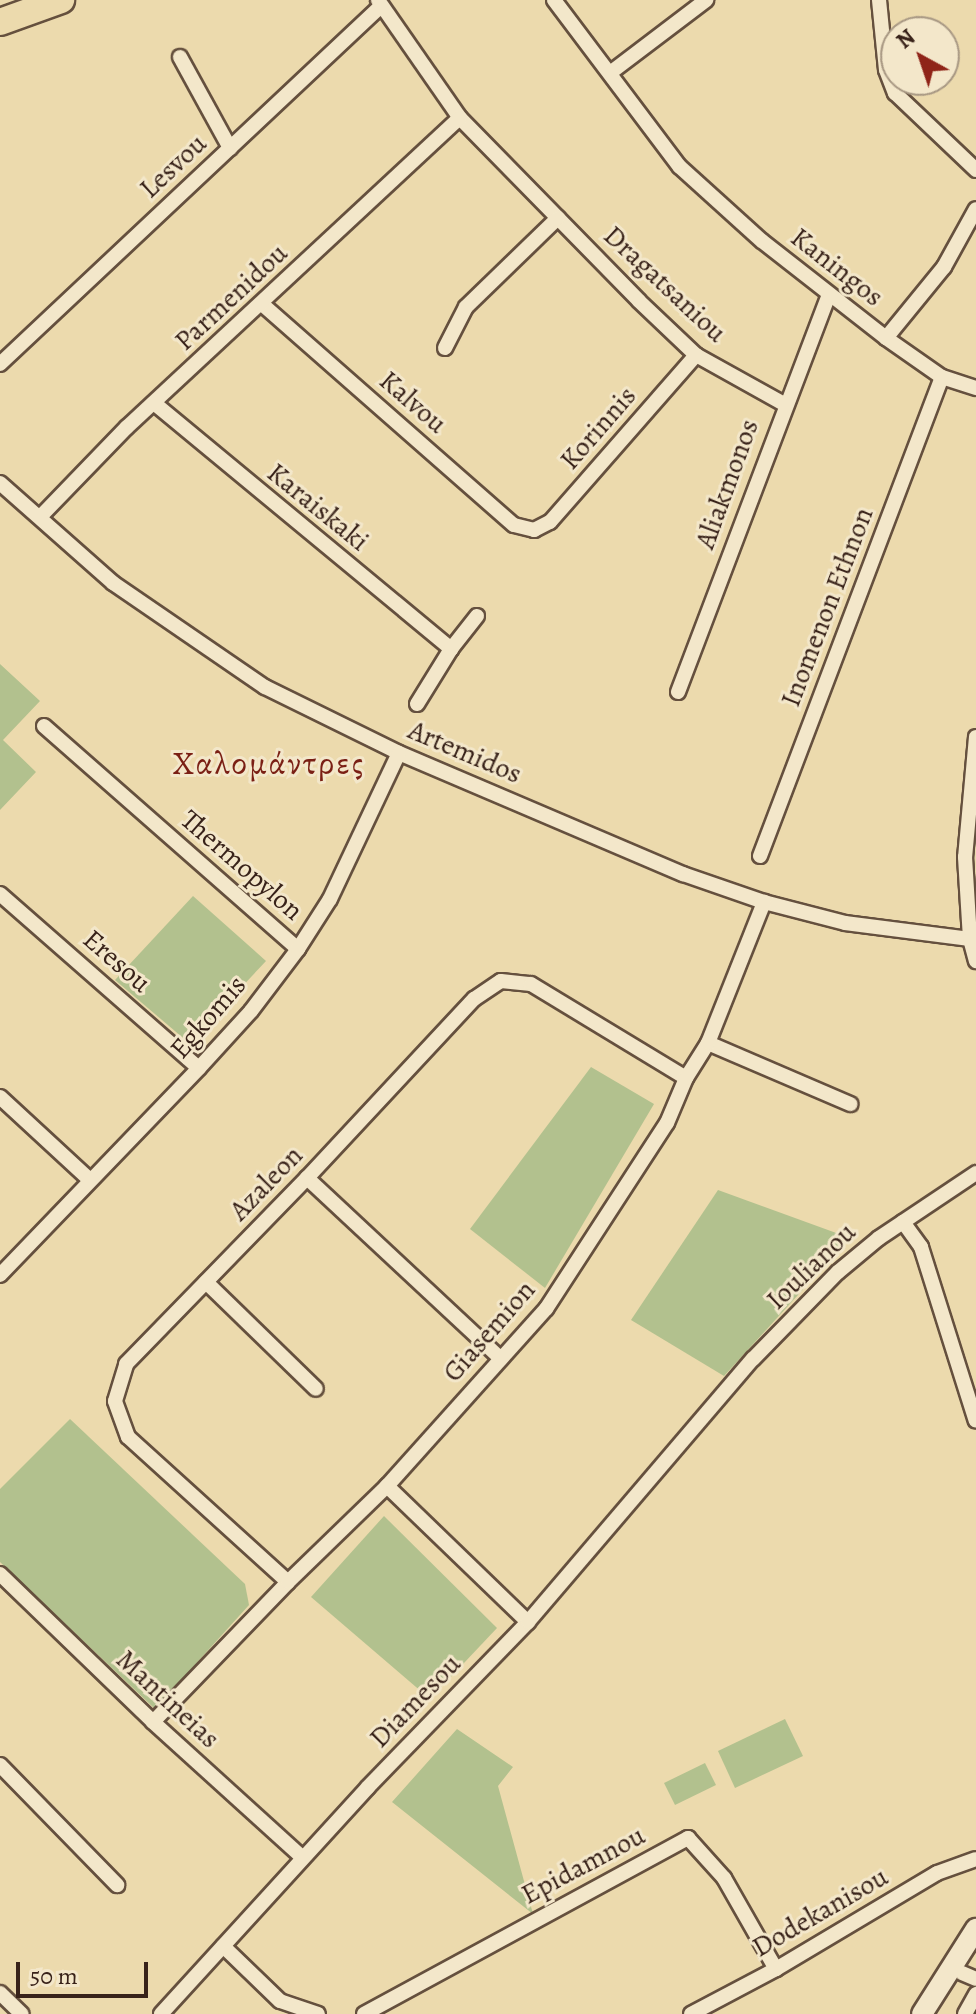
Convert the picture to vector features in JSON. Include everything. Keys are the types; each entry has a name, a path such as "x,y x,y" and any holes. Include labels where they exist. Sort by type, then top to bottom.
{"highway":[{"path":"0,11 23,0"},
{"path":"0,22 61,0"}],"main road":[{"path":"922,2014 976,1929"},
{"path":"936,2014 969,1976 976,1951"}],"street":[{"name":"Kaningos","path":"554,0 680,167 829,295 886,338 942,377 976,388"},
{"path":"610,73 706,0"},
{"path":"879,0 886,70 895,93 976,170"},
{"name":"Dragatsaniou","path":"379,3 460,118 696,355 784,404"},
{"name":"Lesvou","path":"0,364 379,3"},
{"path":"180,57 230,148"},
{"name":"Parmenidou","path":"40,517 154,403 460,118"},
{"path":"886,338 944,267 976,209"},
{"path":"445,348 466,307 558,218"},
{"name":"Aliakmonos","path":"678,692 784,404 829,295"},
{"name":"Kalvou","path":"262,304 514,525 534,530"},
{"name":"Korinnis","path":"534,530 550,522 696,355"},
{"name":"Inomenon Ethnon","path":"760,856 942,377"},
{"name":"Karaiskaki","path":"154,403 451,649"},
{"name":"Artemidos","path":"0,483 113,583 265,687 399,753 683,874 764,902 845,923 970,939"},
{"path":"417,704 451,649 477,616"},
{"name":"Thermopylon","path":"44,726 298,949"},
{"path":"976,737 965,857 970,939 976,961"},
{"name":"Egkomis","path":"0,1275 251,1011 298,949 330,899 399,753"},
{"name":"Eresou","path":"0,894 199,1068"},
{"name":"Giasemion","path":"153,1722 288,1582 387,1486 546,1309 667,1123 686,1078 708,1043 764,902"},
{"name":"Azaleon","path":"288,1582 128,1437 115,1401 126,1364 307,1178 474,999 501,981 531,984 686,1078"},
{"path":"708,1043 850,1104"},
{"path":"0,1097 90,1180"},
{"name":"Ioulianou","path":"703,1421 753,1359 838,1272 903,1222 976,1173"},
{"path":"307,1178 501,1359"},
{"path":"903,1222 921,1247 976,1421"},
{"path":"206,1282 316,1389"},
{"name":"Diamesou","path":"161,2014 303,1858 528,1622 703,1421"},
{"path":"387,1486 528,1622"},
{"name":"Mantineias","path":"0,1574 153,1722 303,1858"},
{"path":"0,1765 117,1885"},
{"name":"Epidamnou","path":"364,2014 688,1838 724,1878 776,1969"},
{"name":"Dodekanisou","path":"691,2014 776,1969 937,1873 976,1859"},
{"path":"223,1946 280,2001 318,2014"},
{"path":"0,1993 22,2014"},
{"path":"965,2014 976,1994"}],"green space":[{"path":"0,664 40,701 3,740 36,772 0,810"},
{"path":"193,896 266,961 189,1043 115,980"},
{"path":"591,1067 654,1104 545,1288 470,1229"},
{"path":"718,1190 850,1238 724,1376 631,1320"},
{"path":"70,1419 245,1584 249,1605 155,1709 0,1562 0,1489"},
{"path":"384,1516 497,1628 430,1699 311,1597"},
{"path":"785,1719 803,1756 735,1788 718,1751"},
{"path":"457,1729 513,1767 498,1786 533,1914 392,1802"},
{"path":"705,1763 716,1785 675,1805 664,1783"}],"district":[{"name":"Χαλομάντρες","path":"269,763"}]}
